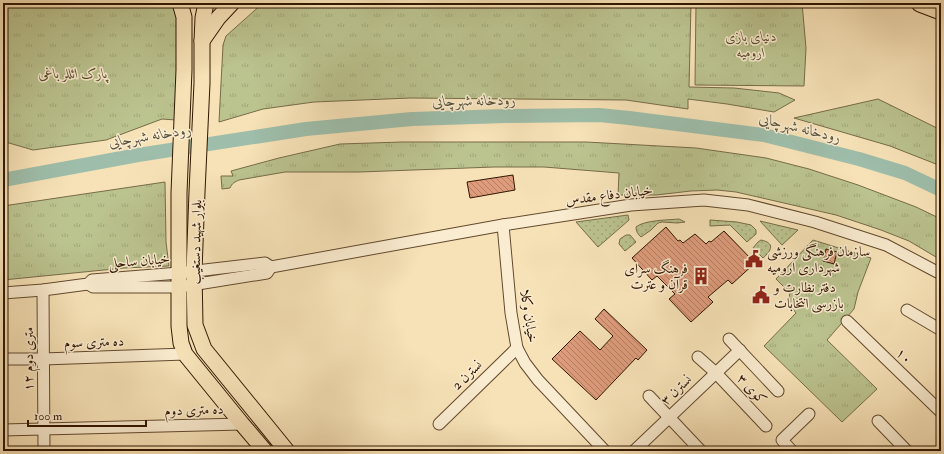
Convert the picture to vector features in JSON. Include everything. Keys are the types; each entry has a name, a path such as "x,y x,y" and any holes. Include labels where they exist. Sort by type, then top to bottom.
{"highway":[{"path":"920,3 941,12"}],"main road":[{"name":"بلوار شهید دستغیب","path":"180,3 184,17 183,111 179,193 179,326 181,343 185,354 265,451"},
{"name":"بلوار شهید دستغیب","path":"206,3 203,18 202,41 197,192 195,325 204,349 287,451"},
{"path":"202,41 218,18 232,3"}],"street":[{"name":"خیابان دفاع مقدس","path":"195,278 267,273 271,267 503,225 631,205 704,200 748,205 815,222 886,245 941,274"},
{"name":"خیابان وکلا","path":"503,225 511,313 517,348 525,363 538,380 605,451"},
{"name":"خیابان ساحلی","path":"3,293 88,284 92,280 179,280 195,278"},
{"name":"۱۲ متری دوم","path":"42,290 44,451"},
{"path":"907,310 941,330"},
{"name":"۱۰","path":"847,321 941,412"},
{"path":"729,339 778,391"},
{"name":"نسترن 2","path":"438,424 517,348"},
{"name":"نسترن ۳","path":"634,451 740,350"},
{"name":"ده متری سوم","path":"3,359 185,354"},
{"name":"کوی ۳","path":"698,357 716,373 766,426"},
{"path":"649,396 701,451"},
{"path":"792,451 782,440 809,414"},
{"path":"878,421 907,451"},
{"name":"ده متری دوم","path":"3,430 242,424"}],"green space":[{"name":"پارک ائللر باغی","path":"3,3 176,3 178,7 176,120 162,119 106,140 33,150 9,143 3,143"},
{"path":"263,3 691,3 689,87 734,88 779,93 795,100 774,112 688,99 688,109 626,100 410,98 314,102 263,109 219,122 223,45 226,36"},
{"name":"دنیای بازی ارومیه","path":"696,3 802,3 806,48 804,86 695,85"},
{"path":"878,99 941,130 941,166 890,146 794,118"},
{"path":"402,142 586,142 696,148 766,158 809,169 858,185 916,207 941,219 941,260 909,241 836,215 736,192 717,190 656,195 618,195 619,173 544,167 494,167 359,172 285,172 239,180 230,188 222,189 221,176 233,176 231,171 279,158 340,144"},
{"path":"165,182 166,242 169,266 124,268 3,280 3,206"},
{"path":"628,215 629,220 598,247 576,222"},
{"path":"679,219 685,222 658,223 641,237 636,230 636,227 645,223"},
{"path":"710,220 737,222 751,225 756,230 756,234 747,242 730,225 710,226"},
{"path":"760,221 798,230 782,245"},
{"path":"626,235 630,235 636,242 625,251 619,244 620,239"},
{"path":"761,240 768,243 771,247 763,258 753,248"},
{"path":"813,240 871,258 858,292 854,309 827,340 877,389 842,422 764,346 796,313 788,302 790,293 776,279"}],"building":[{"path":"513,175 515,190 470,198 467,182"},
{"name":"فرهنگ سرای قرآن و عترت","path":"666,227 678,241 680,240 683,243 695,234 706,244 709,241 711,242 724,231 755,263 732,284 728,280 708,297 713,302 691,322 669,299 675,294 657,276 652,280 632,258"},
{"path":"826,249 837,252 834,264 823,261"},
{"path":"604,309 647,350 638,360 636,358 596,400 552,359 580,331 600,350 613,336 595,319"}],"waterway":[{"name":"رودخانه شهرچایی","path":"3,180 138,155 306,129 412,119 599,115 764,135 859,159 905,173 941,190"}],"place":[{"name":"سازمان فرهنگی ورزشی شهرداری ارومیه","path":"754,259"},
{"name":"فرهنگ سرای قرآن و عترت","path":"701,276"},
{"name":"دفتر نظارت و بازرسی انتخابات","path":"761,295"}]}
